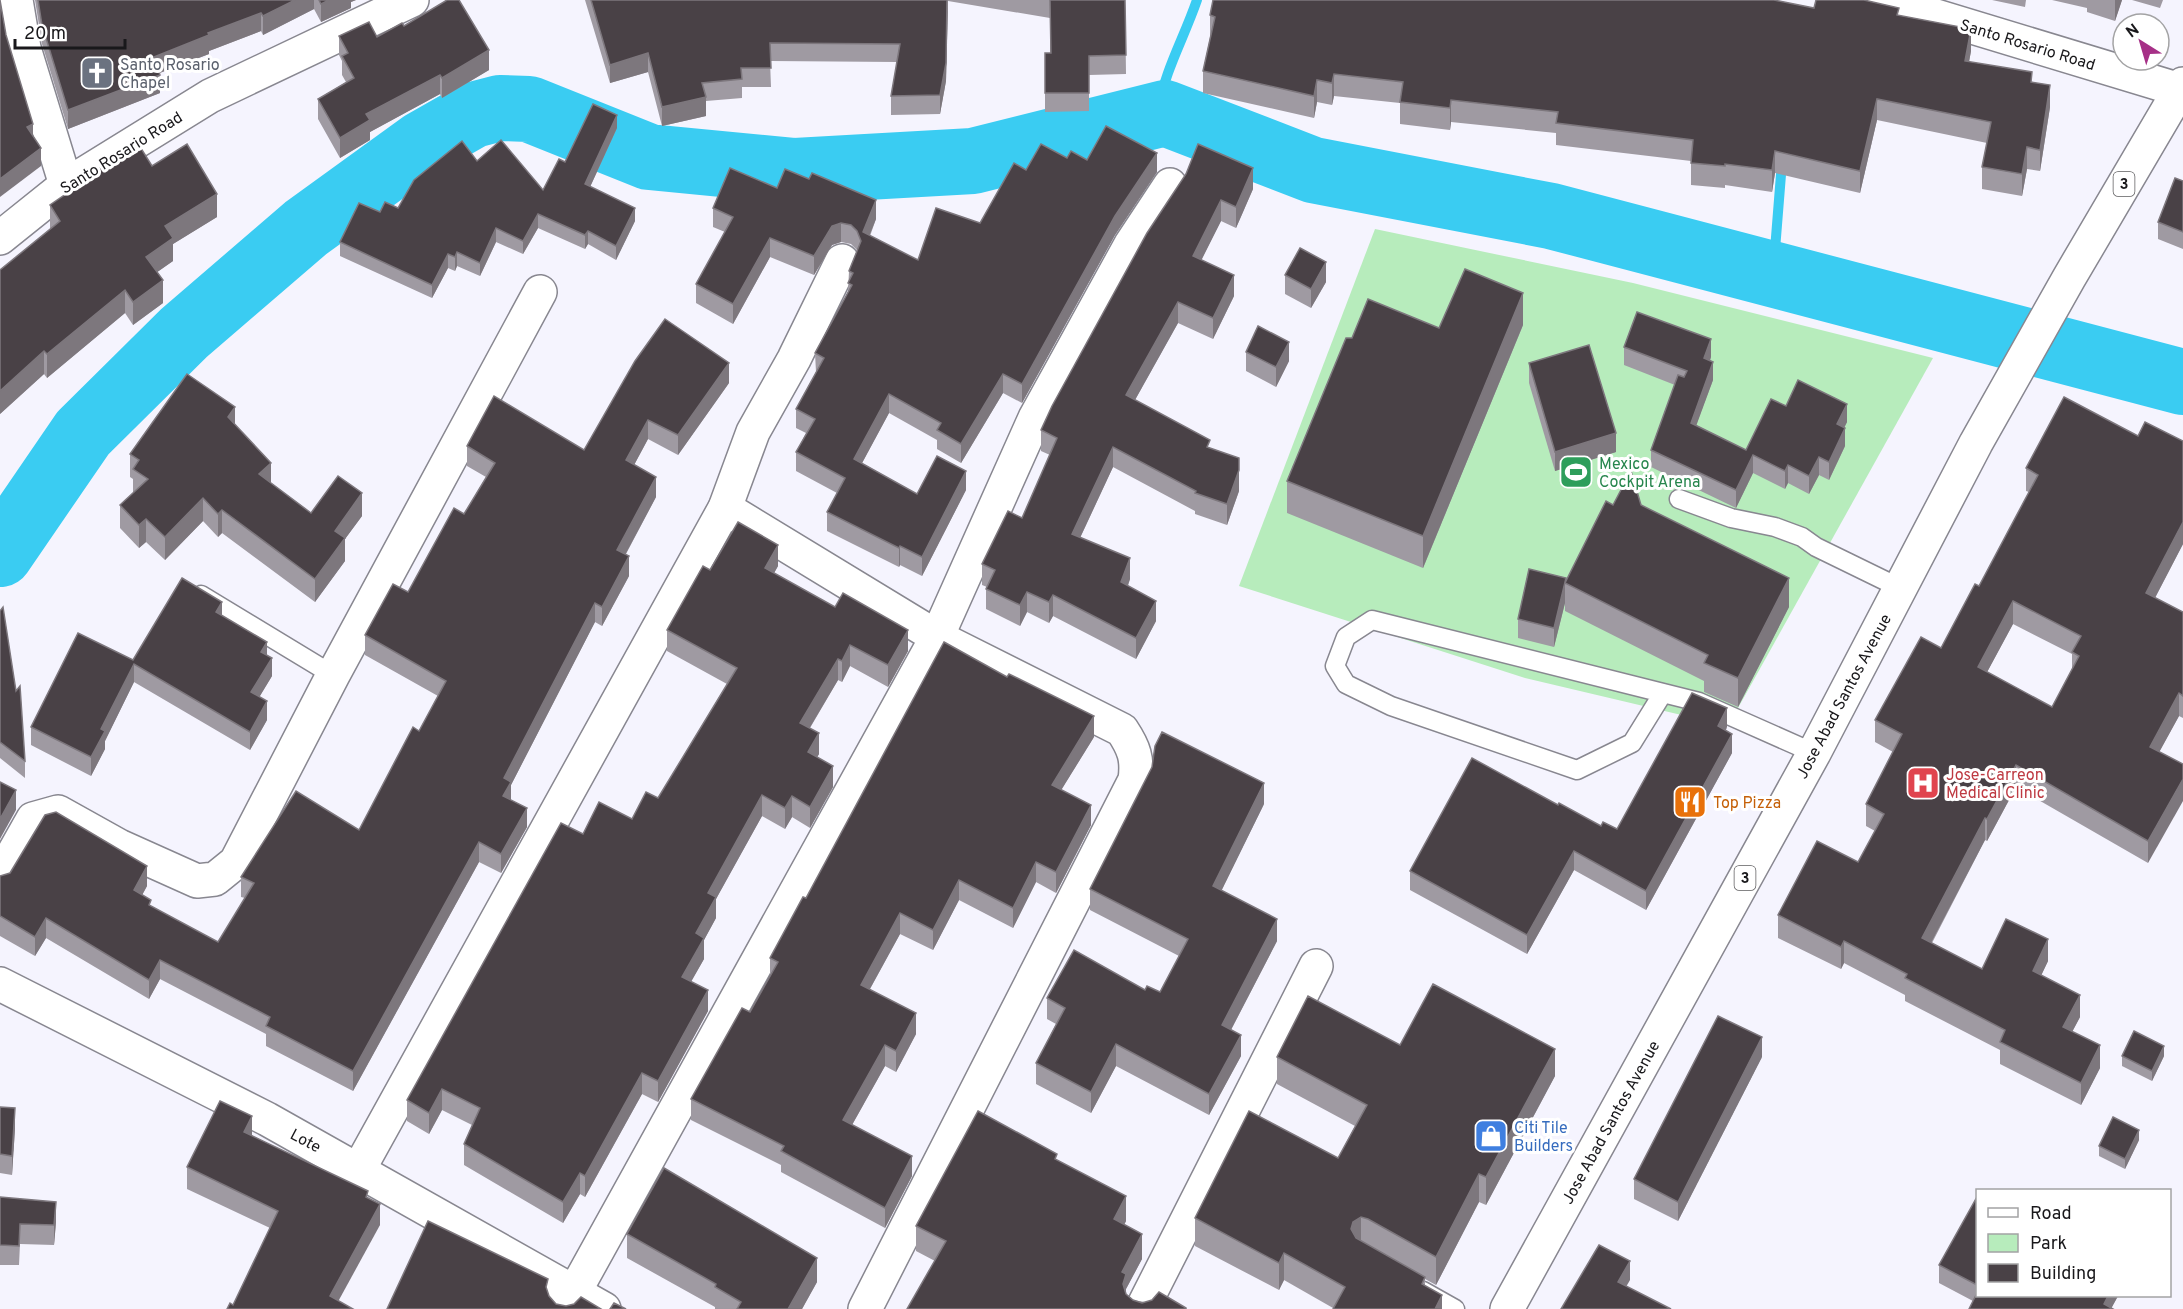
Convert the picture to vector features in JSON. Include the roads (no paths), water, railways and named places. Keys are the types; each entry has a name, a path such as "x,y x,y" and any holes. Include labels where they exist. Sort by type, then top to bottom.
{"main road":[{"path":"16,0 24,48 66,185"},
{"name":"Santo Rosario Road","path":"0,238 66,185 210,96 412,0"},
{"name":"Santo Rosario Road","path":"1872,0 1893,3 2182,89"},
{"name":"Jose Abad Santos Avenue","path":"1507,1309 1814,753 1976,443 2068,278 2182,89"},
{"path":"570,1300 937,637 1035,418 1131,244 1170,185"},
{"path":"359,1169 725,508 753,432 794,359 842,261"},
{"path":"0,877 33,819 58,812 119,846 197,881 215,879 236,862 333,675 540,292"},
{"path":"725,508 937,637 1122,730 1133,745 1138,762 1135,780 865,1309"},
{"path":"1142,1309 1316,966"},
{"name":"Lote","path":"0,984 267,1119 359,1169 570,1300 604,1309"}],"lane":[{"path":"1679,499 1731,518 1775,527 1802,537 1816,547 1900,588"},
{"path":"190,588 333,675"},
{"path":"1663,693 1632,743 1577,770 1391,706 1346,684 1335,666 1346,637 1372,620 1699,702 1814,753"},
{"path":"1404,1280 1455,1309"}],"waterway":[{"path":"1165,113 1158,110 1161,95 1197,0"},
{"path":"0,554 83,433 184,333 306,228 422,144 473,115 500,108 529,109 649,157 795,171 973,161 1165,113 1313,170 1551,216 2183,382"},
{"path":"1773,275 1782,162"}],"place":[{"name":"Santo Rosario Chapel","path":"97,73"},
{"name":"Mexico Cockpit Arena","path":"1576,472"},
{"name":"Jose-Carreon Medical Clinic","path":"1923,783"},
{"name":"Top Pizza","path":"1690,802"},
{"name":"Citi Tile Builders","path":"1491,1136"}]}
